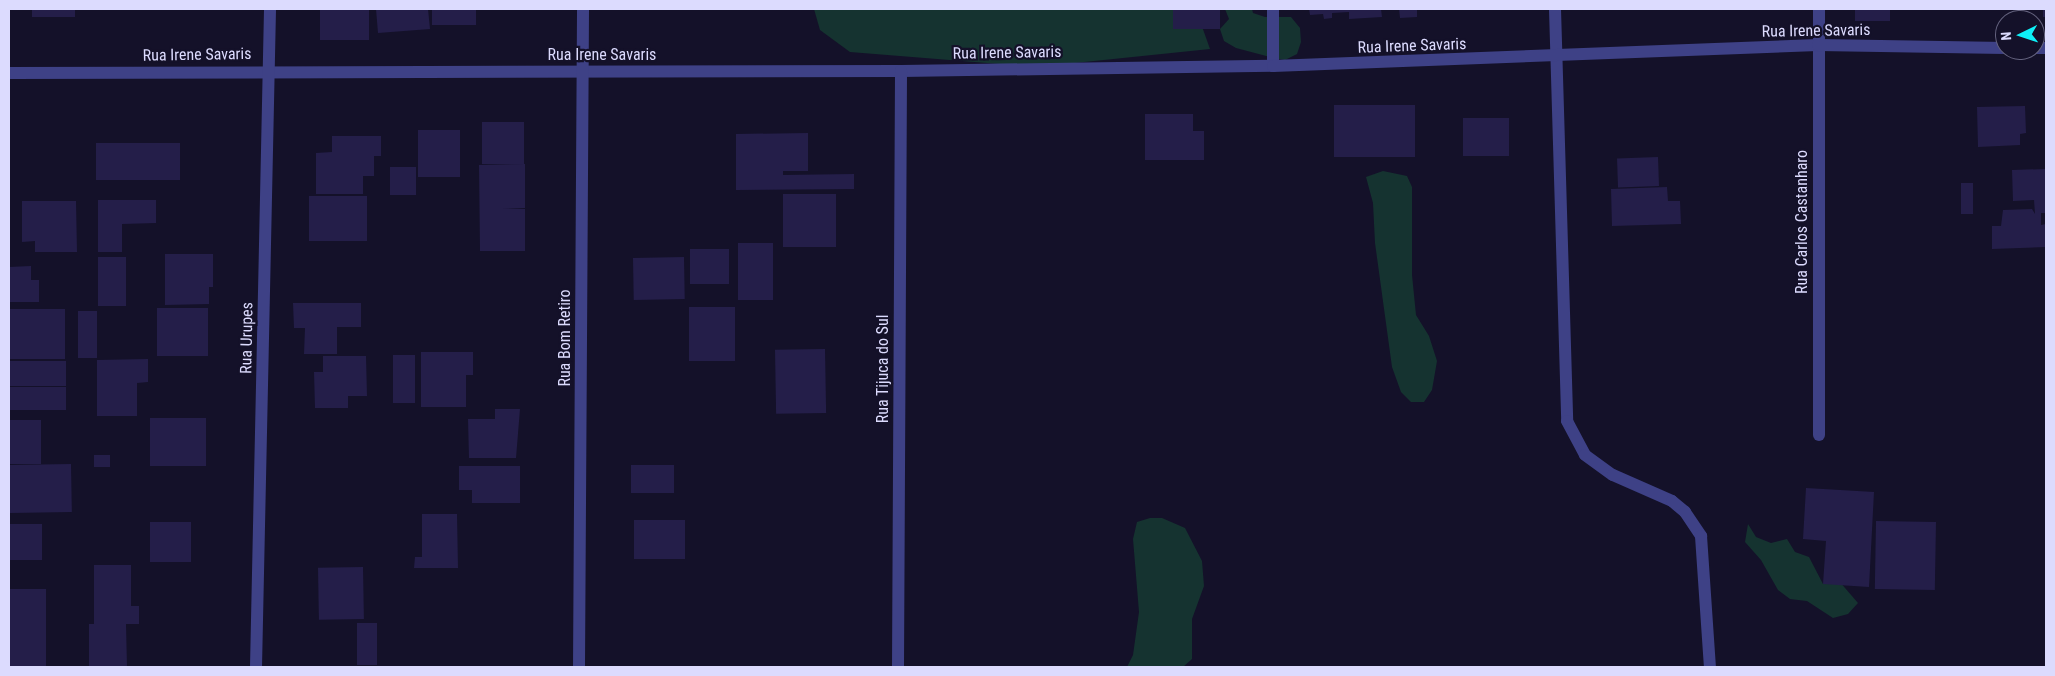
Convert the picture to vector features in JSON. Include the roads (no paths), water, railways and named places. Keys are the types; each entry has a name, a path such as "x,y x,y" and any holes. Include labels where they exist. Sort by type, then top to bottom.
{"street":[{"name":"Rua Urupes","path":"256,667 270,9"},
{"name":"Rua Bom Retiro","path":"579,667 584,9"},
{"path":"1273,9 1273,66"},
{"path":"1555,9 1567,421 1585,455 1613,475 1672,501 1685,512 1701,536 1710,667"},
{"name":"Rua Carlos Castanharo","path":"1818,9 1819,435"},
{"name":"Rua Irene Savaris","path":"9,73 269,70 901,71 1273,66 1555,58 1818,45 1995,48"},
{"name":"Rua Tijuca do Sul","path":"898,667 901,71"}]}
